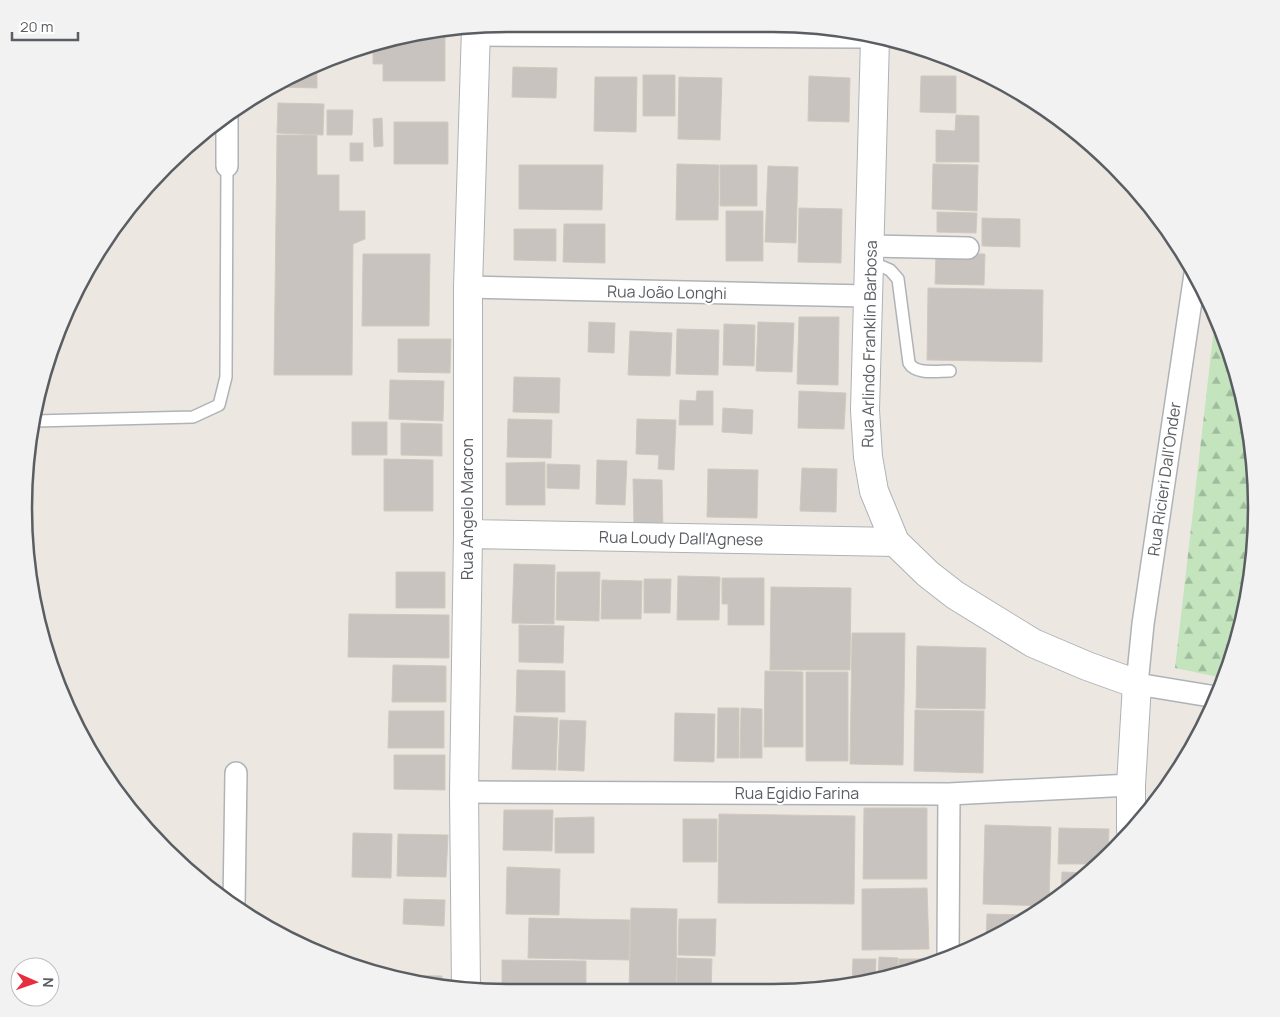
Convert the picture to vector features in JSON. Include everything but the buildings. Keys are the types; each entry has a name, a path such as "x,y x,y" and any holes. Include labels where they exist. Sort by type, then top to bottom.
{"street":[{"path":"541,32 828,36"},
{"name":"Rua Angelo Marcon","path":"466,982 464,792 468,534 468,287 476,34"},
{"name":"Rua Arlindo Franklin Barbosa","path":"875,44 865,410 868,457 874,491 895,542 935,580 977,609 1033,643 1087,666 1137,684"},
{"path":"227,125 227,166"},
{"path":"869,254 968,248"},
{"name":"Rua João Longhi","path":"468,287 867,296"},
{"name":"Rua Ricieri Dall'Onder","path":"1137,684 1143,624 1193,288"},
{"name":"Rua Loudy Dall'Agnese","path":"468,534 895,542"},
{"path":"1131,820 1130,785 1137,684 1209,696"},
{"path":"234,897 236,773"},
{"name":"Rua Egidio Farina","path":"464,792 948,794 1130,785"},
{"path":"948,794 948,950"}],"lane":[{"path":"41,420 193,417 219,405 226,377 227,166"},
{"path":"869,254 890,270 898,279 909,363 912,368 918,371 950,372"}],"green space":[{"path":"1213,332 1231,385 1243,446 1248,508 1243,571 1231,632 1216,677 1175,668"}]}
